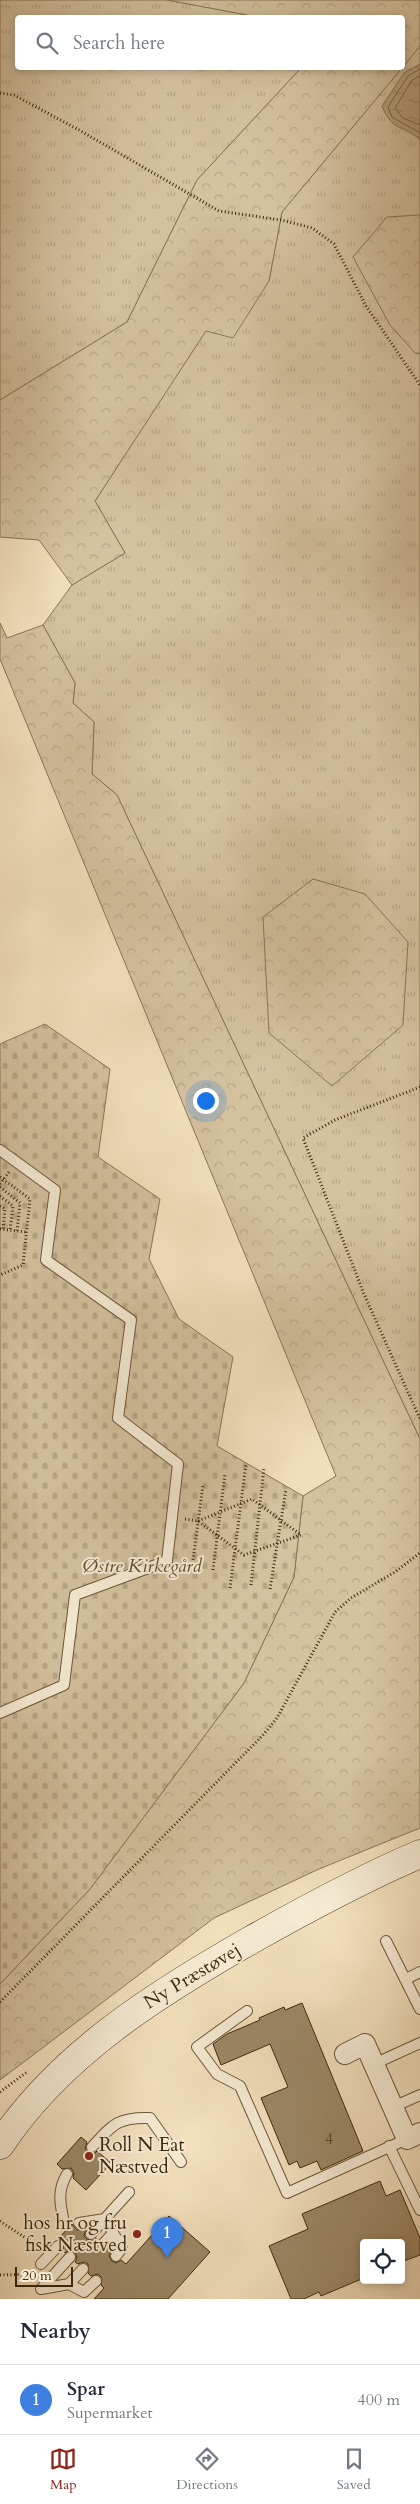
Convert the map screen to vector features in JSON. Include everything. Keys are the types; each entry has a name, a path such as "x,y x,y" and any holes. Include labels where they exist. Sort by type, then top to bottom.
{"street":[{"name":"Ny Præstøvej","path":"0,2145 8,2133 58,2077 130,2014 213,1962 331,1894 420,1854"},
{"path":"345,2054 365,2044 405,2139"}],"lane":[{"path":"0,1150 55,1190 46,1260 131,1320 118,1418 178,1464 167,1561 75,1595 64,1685 0,1713"},
{"path":"386,1941 420,2009"},
{"path":"406,1979 420,1972"},
{"path":"247,2011 197,2047 217,2074 240,2086 287,2193 405,2139 420,2210"},
{"path":"374,2064 420,2043"},
{"path":"393,2107 420,2095"},
{"path":"92,2147 107,2131 127,2117 150,2118 182,2162"},
{"path":"64,2222 59,2197 61,2185 68,2174"},
{"path":"91,2234 129,2192"},
{"path":"79,2223 105,2219"},
{"path":"105,2219 122,2248 116,2256"},
{"path":"103,2244 113,2233"},
{"path":"41,2269 58,2246"},
{"path":"70,2257 41,2289 69,2284 84,2292 96,2281"},
{"path":"69,2284 83,2268"}],"path":[{"path":"0,93 14,95 79,130 219,211 281,220 312,228 334,244 366,306 420,385"},
{"path":"420,1088 335,1120 303,1138 364,1294 420,1419"},
{"path":"0,1275 23,1265 30,1198 2,1178 0,1185 20,1203 17,1231"},
{"path":"0,1196 13,1206 10,1230"},
{"path":"0,1206 5,1209 1,1229 26,1232"},
{"path":"230,1588 246,1464"},
{"path":"251,1585 264,1468"},
{"path":"213,1570 225,1474"},
{"path":"192,1560 203,1485"},
{"path":"270,1589 286,1489"},
{"path":"172,1518 198,1521 252,1499 302,1535 244,1555 198,1521"},
{"path":"0,2002 264,1734 277,1718 335,1612 351,1598 395,1572 420,1553"},
{"path":"0,2221 33,2243 44,2246"},
{"path":"0,2275 41,2269"}],"green space":[{"path":"0,0 167,0 247,15 15,15 15,70 299,70 197,180 127,322 0,400"},
{"path":"167,0 420,0 420,46 405,65 405,15 247,15"},
{"path":"420,46 420,1439 117,795 92,774 94,722 73,703 75,683 43,625 72,585 125,553 95,501 206,330 269,281 282,212 400,70 405,70 405,64"},
{"path":"299,70 400,70 282,212 269,281 233,338 206,331 95,501 125,553 72,585 39,540 0,537 0,400 127,322 197,180"},
{"path":"420,215 420,353 416,354 390,325 353,257 387,217"},
{"path":"0,623 7,638 43,625 75,683 73,703 94,722 92,774 117,795 420,1439 420,1828 319,1869 214,1918 0,2080 0,1984 90,1889 244,1683 294,1577 303,1496 336,1476 0,659"},
{"path":"313,879 365,894 408,942 403,1025 332,1086 269,1033 263,917"},
{"name":"Østre Kirkegård","path":"45,1024 110,1069 98,1157 160,1199 149,1259 179,1319 233,1357 217,1446 303,1496 294,1577 244,1683 90,1889 0,1984 0,1044"}],"water":[{"path":"420,64 420,140 394,124 382,106 404,73"}],"building":[{"path":"302,2003 363,2151 321,2170 317,2161 300,2168 297,2161 289,2165 261,2098 288,2087 270,2044 221,2065 213,2044 227,2034 260,2020 259,2018 284,2007 285,2010"},
{"path":"81,2137 87,2142 85,2149 88,2152 94,2154 97,2151 111,2163 86,2190 73,2178 74,2173 71,2168 62,2169 57,2164"},
{"path":"380,2181 386,2196 400,2190 420,2238 420,2255 405,2261 405,2239 360,2239 360,2280 321,2296 319,2292 304,2299 291,2299 269,2246 308,2229 302,2214"},
{"path":"169,2216 210,2252 168,2299 94,2299 104,2288 101,2285 101,2277 98,2274 91,2276 88,2273 88,2264 84,2262 78,2264 75,2262 77,2258 75,2252 71,2250 65,2253 63,2251 64,2244 58,2239 72,2224 77,2230 86,2229 84,2236 93,2241 96,2238 99,2249 111,2251 109,2256 112,2261 116,2263 121,2260 126,2264"}],"place":[{"name":"Roll N Eat Næstved","path":"89,2156"},
{"name":"hos hr og fru fisk Næstved","path":"137,2234"},
{"name":"Spar","path":"167,2258"}]}
